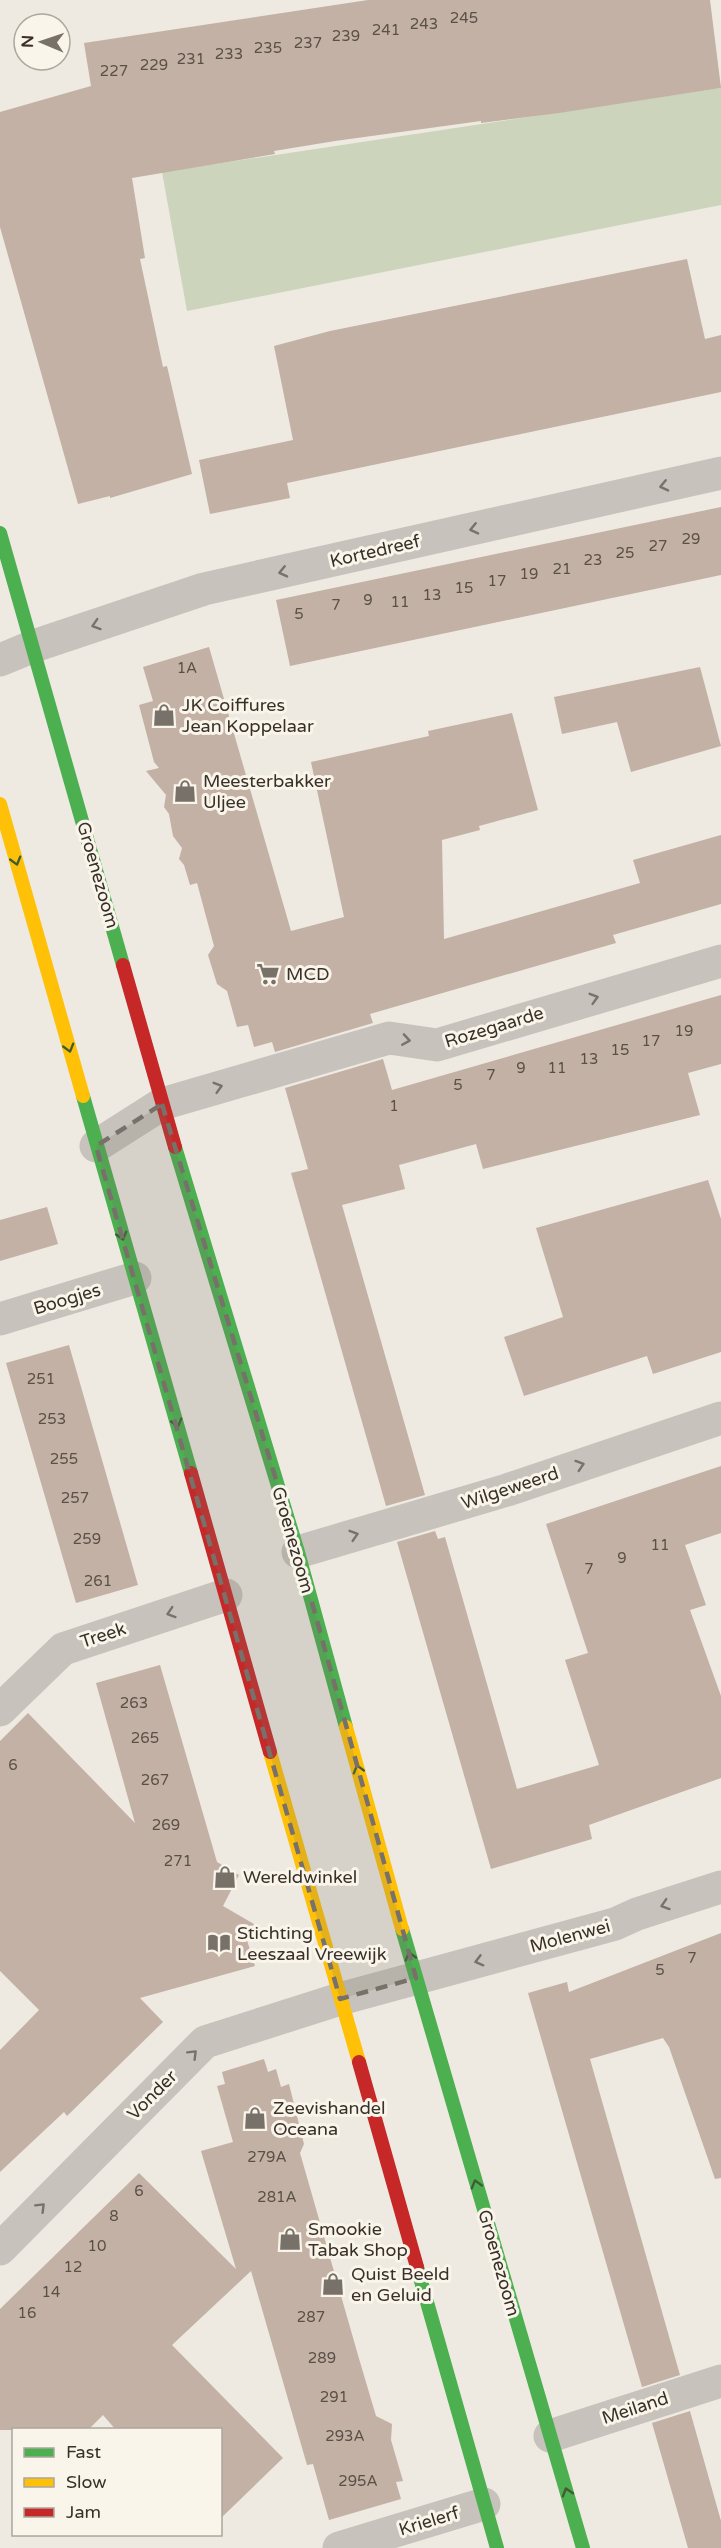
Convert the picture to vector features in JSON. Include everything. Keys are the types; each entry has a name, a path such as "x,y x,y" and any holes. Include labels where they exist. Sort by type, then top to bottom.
{"street":[{"name":"Kortedreef","path":"34,646 204,589 721,473"},
{"name":"Groenezoom","path":"0,533 34,646 162,1104 297,1552 416,1978 583,2548"},
{"path":"0,660 34,646"},
{"path":"0,804 497,2548"},
{"name":"Rozegaarde","path":"162,1104 389,1038 437,1045 721,961"},
{"path":"96,1146 162,1104"},
{"name":"Boogjes","path":"0,1319 135,1278"},
{"name":"Wilgeweerd","path":"297,1552 507,1490 721,1418"},
{"name":"Treek","path":"0,1710 63,1649 226,1594"},
{"name":"Molenwei","path":"416,1978 615,1924 637,1914 721,1887"},
{"path":"339,1999 416,1978"},
{"name":"Vonder","path":"0,2249 205,2042 339,1999"},
{"name":"Meiland","path":"550,2436 721,2381"},
{"name":"Krielerf","path":"339,2548 484,2504"}],"highlighted area":[{"path":"162,1104 298,1552 416,1978 340,1999 96,1146"}],"green space":[{"path":"721,88 721,205 187,311 162,172"}],"building":[{"path":"368,0 710,0 721,88 559,113 335,141 274,151 275,154 132,178 145,258 140,259 163,367 167,366 192,474 110,498 110,496 78,504 0,227 0,112 91,86 84,43"},
{"path":"687,259 705,339 721,335 721,392 287,483 290,498 210,514 199,460 293,440 274,346 330,331"},
{"path":"721,507 721,575 290,666 276,600"},
{"path":"209,647 291,931 344,917 311,762 429,736 428,731 512,713 538,810 479,826 480,830 442,840 444,939 640,883 633,860 721,835 721,904 613,935 616,943 370,1014 373,1023 275,1052 272,1042 254,1047 248,1025 237,1027 227,991 217,984 208,955 214,946 197,883 190,885 184,865 179,859 182,848 173,836 169,814 164,807 166,795 146,771 159,768 154,762 139,705 153,701 143,667"},
{"path":"700,667 721,746 631,772 617,722 562,734 554,697"},
{"path":"721,995 721,1064 688,1073 700,1115 483,1169 476,1144 399,1165 405,1189 342,1205 425,1495 386,1506 291,1173 308,1169 285,1088 383,1059 392,1090"},
{"path":"708,1180 721,1219 721,1352 653,1374 647,1356 524,1396 504,1337 563,1317 536,1228"},
{"path":"47,1207 58,1244 0,1261 0,1220"},
{"path":"69,1345 138,1585 76,1603 6,1363"},
{"path":"721,1466 721,1533 685,1545 706,1605 690,1610 721,1696 721,1778 589,1825 592,1839 491,1869 397,1542 435,1531 438,1539 445,1537 517,1789 599,1765 565,1660 588,1653 546,1524"},
{"path":"160,1665 217,1862 239,1875 223,1906 254,1924 246,1937 255,1966 140,1998 163,2022 67,2116 64,2112 0,2172 0,2050 39,2010 0,1971 0,1741 28,1713 135,1823 96,1683"},
{"path":"721,1933 721,2178 715,2179 669,2047 663,2038 590,2059 680,2375 642,2387 528,1993 567,1982 569,1992"},
{"path":"264,2059 268,2072 276,2069 281,2087 289,2084 304,2144 300,2153 376,2416 392,2424 391,2440 403,2481 396,2482 401,2499 329,2520 313,2464 307,2465 251,2271 172,2345 283,2458 222,2517 222,2428 114,2428 103,2415 90,2428 0,2430 0,2309 139,2173 236,2269 201,2151 233,2142 217,2086 225,2084 222,2072"},
{"path":"690,2411 721,2521 721,2548 688,2548 652,2423"}],"traffic: fast":[{"path":"0,533 123,965"},
{"path":"83,1096 191,1473"},
{"path":"175,1147 298,1552 346,1727"},
{"path":"402,1929 583,2548"},
{"path":"417,2267 497,2548"}],"traffic: slow":[{"path":"0,804 83,1096"},
{"path":"346,1727 402,1929"},
{"path":"270,1752 359,2062"}],"traffic: jam":[{"path":"123,965 175,1147"},
{"path":"191,1473 270,1752"},
{"path":"359,2062 417,2267"}],"place":[{"name":"JK Coiffures Jean Koppelaar","path":"164,715"},
{"name":"Meesterbakker Uljee","path":"185,791"},
{"name":"MCD","path":"268,974"},
{"name":"Wereldwinkel","path":"225,1877"},
{"name":"Stichting Leeszaal Vreewijk","path":"219,1943"},
{"name":"Zeevishandel Oceana","path":"255,2118"},
{"name":"Smookie Tabak Shop","path":"290,2239"},
{"name":"Quist Beeld en Geluid","path":"333,2284"}]}
